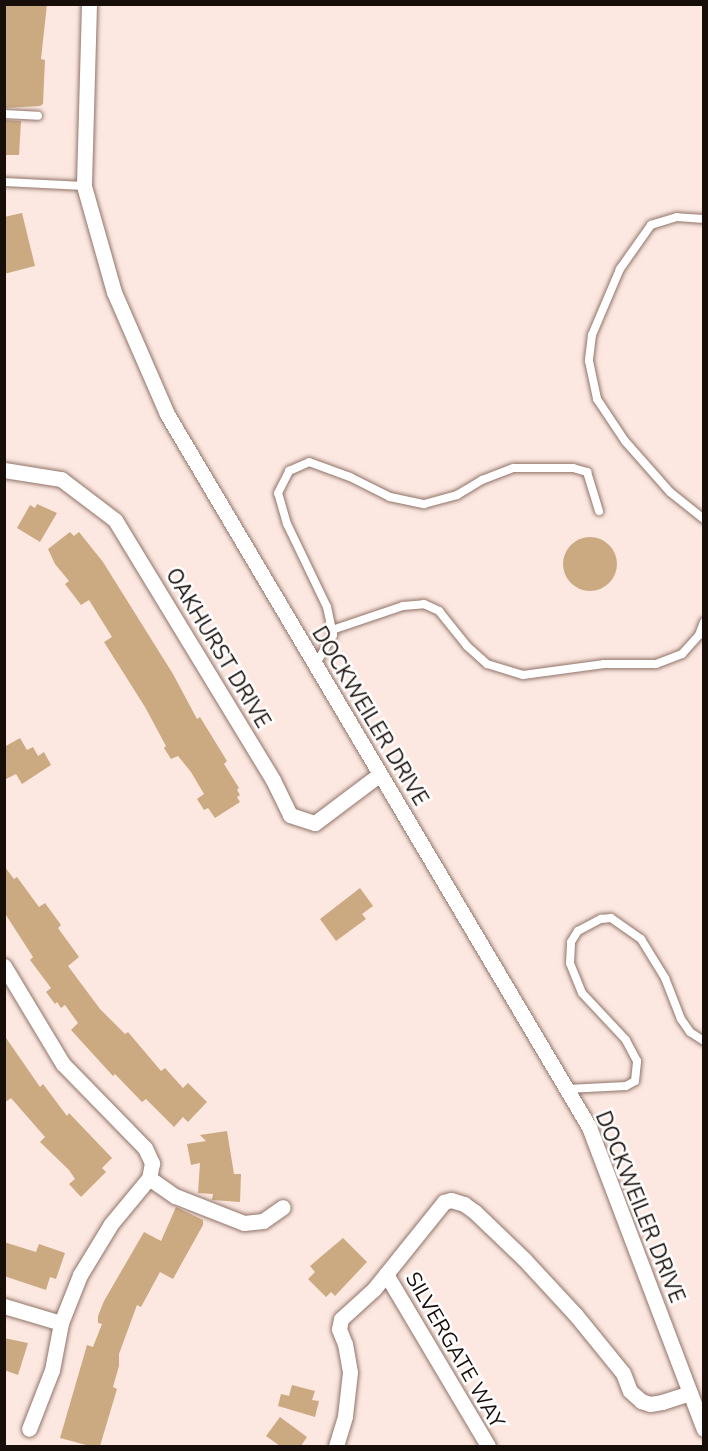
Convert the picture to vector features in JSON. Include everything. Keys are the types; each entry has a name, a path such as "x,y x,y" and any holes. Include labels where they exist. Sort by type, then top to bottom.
{"street":[{"name":"DOCKWEILER DRIVE","path":"89,4 84,186 114,292 167,414 589,1127 696,1402 704,1429"},
{"name":"OAKHURST DRIVE","path":"4,470 61,479 115,520 273,780 290,815 315,823 380,774"},
{"path":"4,966 63,1064 145,1148 152,1163 149,1178 111,1224 80,1275 61,1323 52,1370 29,1429"},
{"path":"149,1178 175,1196 244,1223 263,1221 283,1207"},
{"path":"336,1446 345,1416 350,1372 339,1325 345,1314 374,1289 444,1202 451,1200 464,1204 524,1259 575,1314 623,1373 630,1391 641,1401 650,1404 696,1402"},
{"name":"SILVERGATE WAY","path":"386,1274 488,1446"},
{"path":"4,1306 61,1323"}],"lane":[{"path":"4,114 38,116"},
{"path":"4,182 84,186"},
{"path":"704,219 677,217 651,225 620,269 592,334 589,361 597,399 625,441 670,492 704,519"},
{"path":"316,664 333,635 327,607 287,524 278,493 289,471 309,462 350,477 390,497 424,504 457,495 482,480 514,468 573,468 587,472 599,511"},
{"path":"332,630 403,606 424,604 439,611 467,646 487,664 523,675 604,664 656,664 682,654 699,635 704,622"},
{"path":"567,1089 626,1086 635,1081 637,1061 626,1040 582,993 570,963 571,942 578,931 601,919 611,918 641,939 665,978 681,1019 690,1032 704,1041"}],"building":[{"path":"4,4 47,4 41,59 45,60 43,104 40,106 4,108"},
{"path":"4,120 21,121 19,155 4,155"},
{"path":"22,213 35,266 4,274 4,217"},
{"path":"37,504 57,513 40,542 17,528 30,505 35,508"},
{"path":"70,532 74,536 79,532 103,562 173,674 197,719 200,717 227,761 224,764 239,788 237,790 240,795 237,797 240,802 215,818 208,808 204,810 197,799 204,794 191,772 178,756 171,759 164,748 166,746 145,707 104,642 112,637 89,600 81,605 65,584 69,581 55,564 48,549"},
{"path":"590,537 600,539 609,545 615,554 617,564 615,574 609,583 600,589 590,591 580,589 571,583 565,574 563,564 565,554 571,545 580,539"},
{"path":"20,738 27,750 33,747 38,756 44,752 51,765 22,784 16,774 4,780 4,747"},
{"path":"4,866 14,879 17,877 39,907 45,903 61,925 58,928 79,957 68,966 100,1009 125,1034 128,1032 161,1071 165,1068 183,1088 188,1083 207,1102 188,1122 183,1117 174,1127 146,1099 142,1102 115,1074 113,1076 71,1030 78,1023 65,1005 61,1008 57,1002 55,1004 46,992 51,988 30,960 33,957 4,912"},
{"path":"360,888 373,906 362,914 366,919 336,941 320,919"},
{"path":"4,1035 40,1087 43,1084 67,1116 69,1113 112,1158 102,1168 106,1172 81,1197 69,1184 75,1179 69,1170 40,1142 45,1137 11,1098 4,1103"},
{"path":"227,1131 234,1174 241,1174 240,1202 212,1200 213,1194 198,1193 200,1163 191,1165 187,1144 206,1141 200,1135"},
{"path":"176,1207 203,1220 203,1225 173,1279 160,1272 141,1307 137,1305 119,1354 119,1366 113,1387 117,1389 100,1446 90,1446 60,1438 87,1345 93,1347 102,1324 98,1323 98,1316 104,1301 144,1232 161,1241"},
{"path":"343,1238 367,1262 335,1296 331,1292 326,1297 308,1279 315,1272 310,1266"},
{"path":"4,1242 36,1252 39,1244 65,1253 56,1279 50,1277 46,1290 4,1276"},
{"path":"4,1338 28,1343 18,1375 4,1370"},
{"path":"292,1385 315,1391 312,1400 319,1401 315,1417 278,1406 281,1394 289,1396"},
{"path":"280,1417 307,1437 301,1446 280,1446 266,1436"}]}
